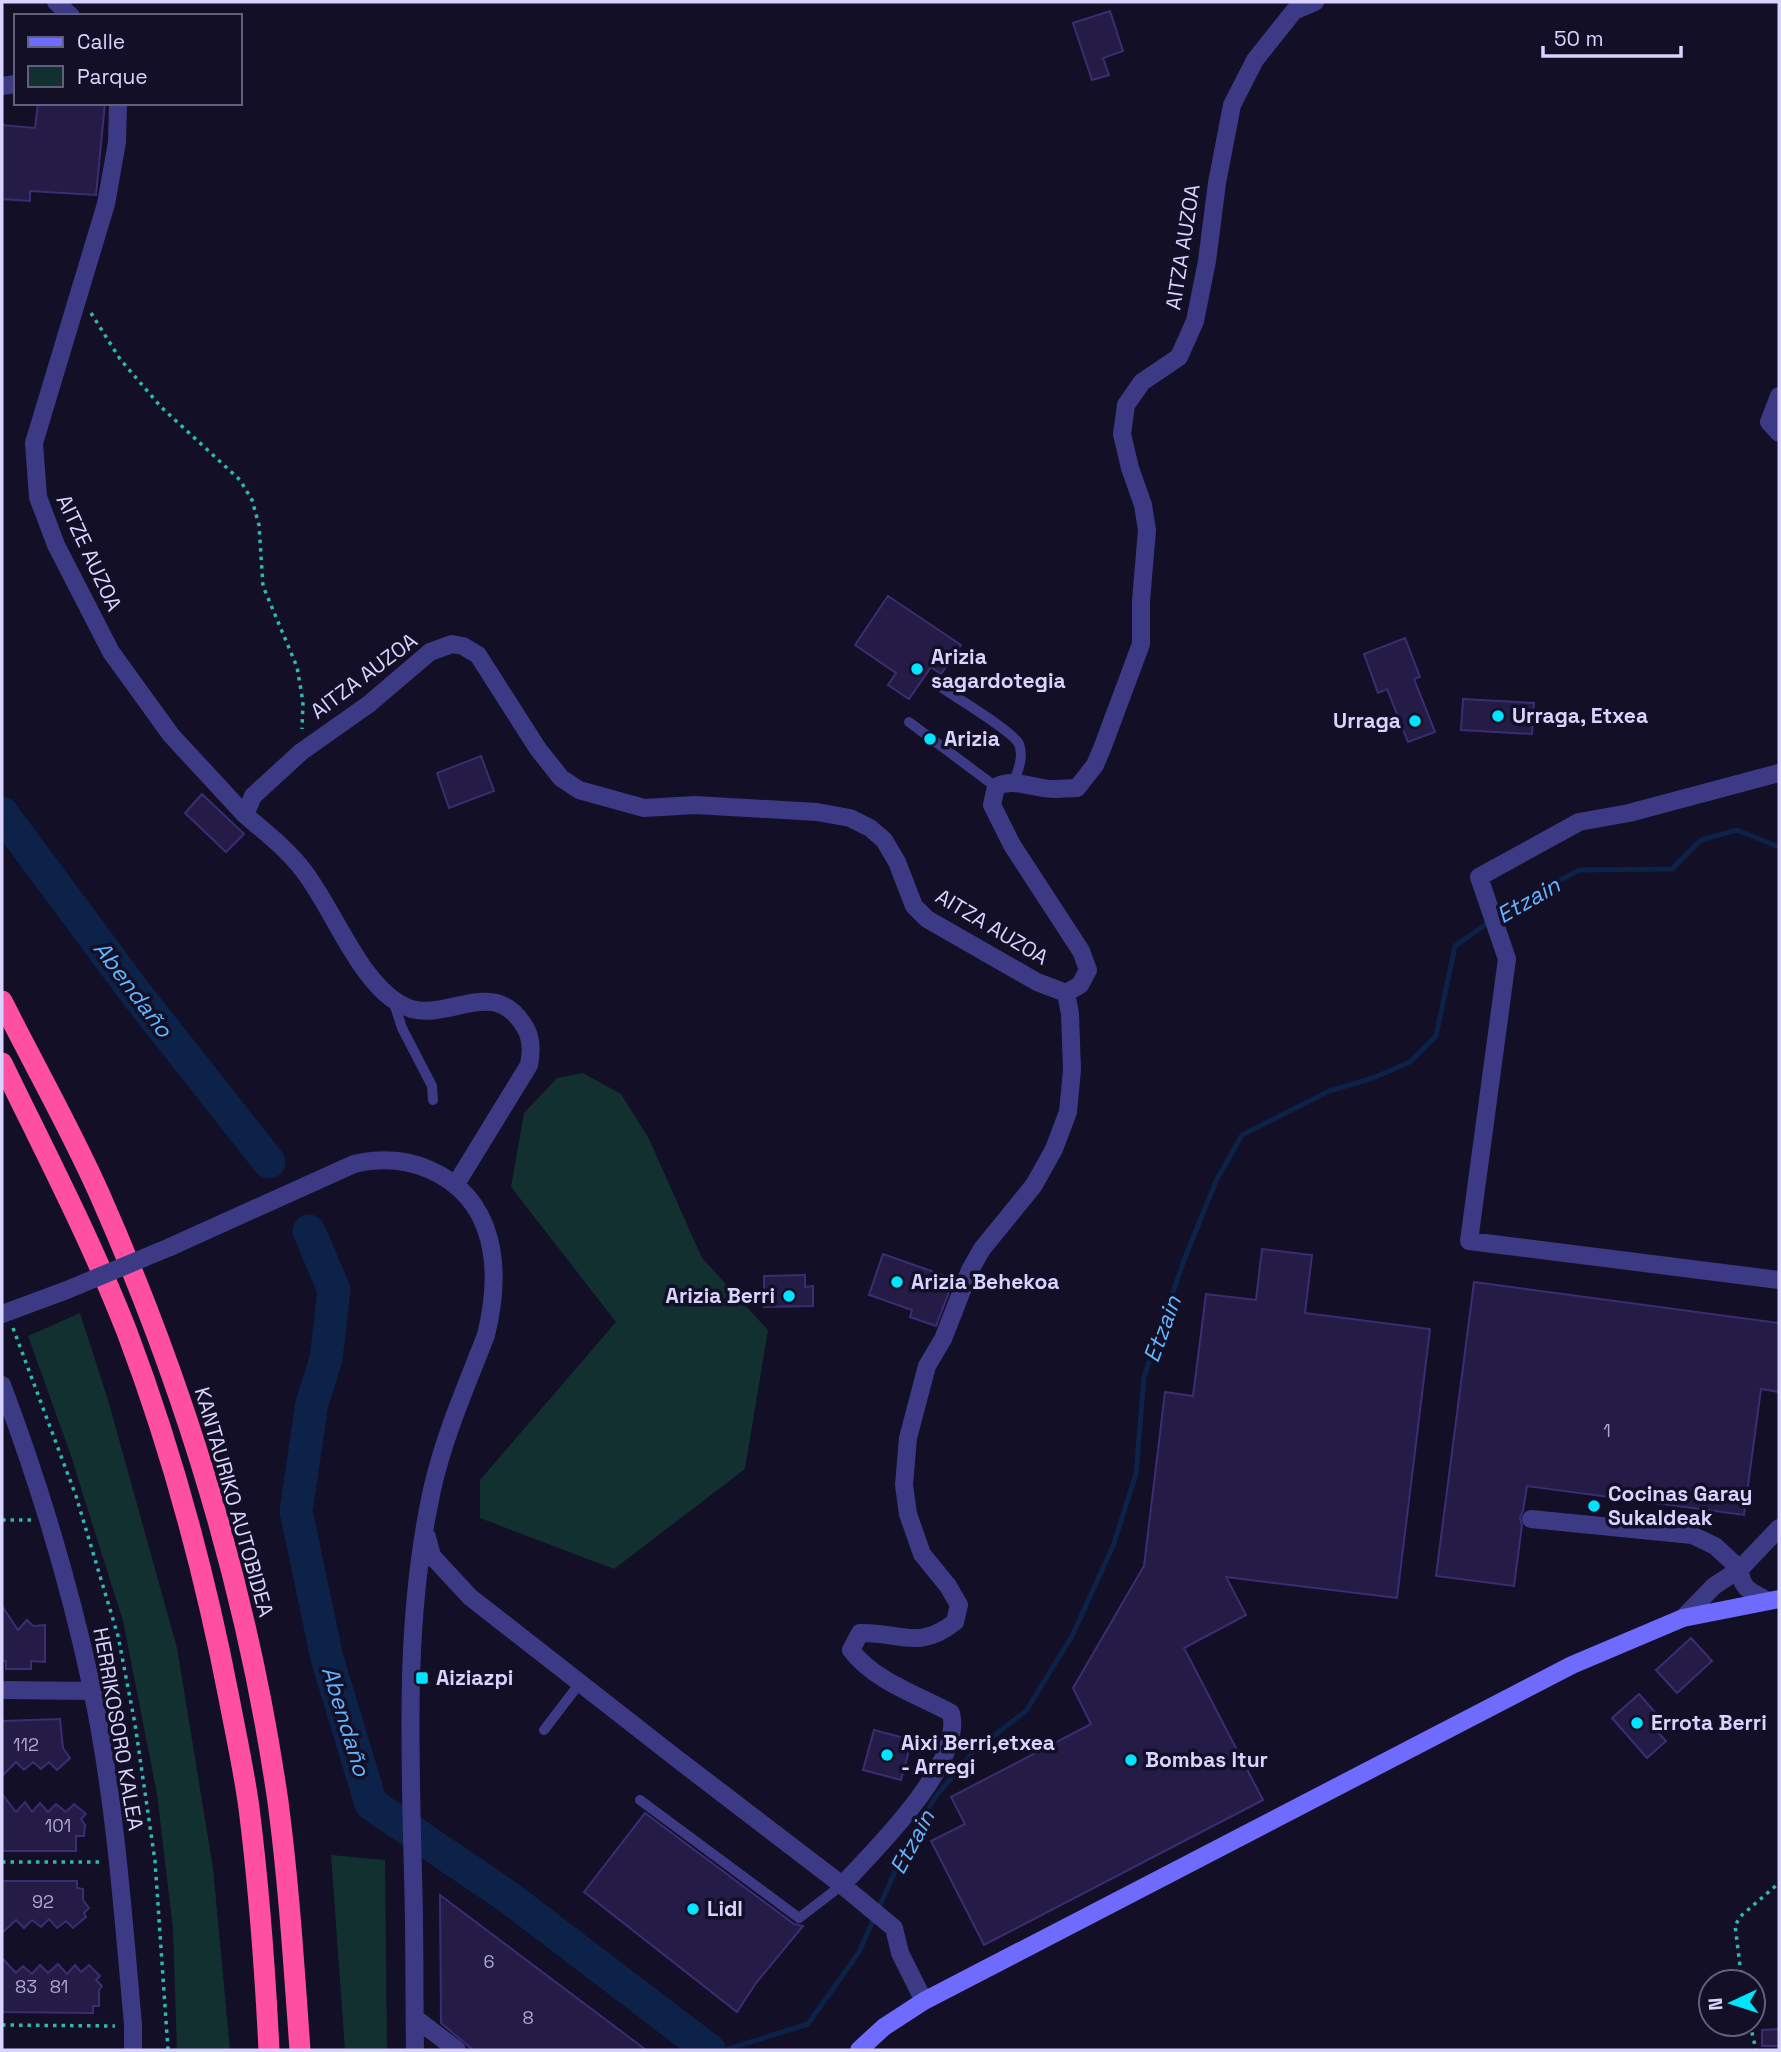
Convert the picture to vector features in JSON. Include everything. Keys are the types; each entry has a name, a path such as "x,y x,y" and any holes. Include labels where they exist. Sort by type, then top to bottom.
{"highway":[{"name":"KANTAURIKO AUTOBIDEA","path":"2,1001 98,1190 160,1342 206,1479 250,1647 278,1801 289,1890 300,2050"},
{"path":"2,1063 70,1202 127,1332 178,1486 202,1573 222,1661 249,1805 264,1954 269,2050"}],"street":[{"path":"56,2 69,14"},
{"name":"AITZA AUZOA","path":"245,815 253,796 301,752 369,705 430,652 452,644 463,646 478,655 538,749 561,778 579,790 644,808 695,805 817,812 850,818 870,828 884,840 897,862 914,906 927,919 1037,982 1066,993 1080,985 1088,970 1081,951 1012,845 992,805 996,787 1014,782 1052,789 1077,788 1094,765 1103,746 1141,644 1140,601 1147,530 1143,505 1122,434 1126,405 1142,382 1179,357 1195,321 1232,105 1255,60 1294,11 1315,2"},
{"name":"AITZE AUZOA","path":"118,105 117,142 106,204 34,443 38,497 56,545 111,652 171,735 245,815"},
{"path":"1779,396 1769,422 1779,433"},
{"path":"1779,773 1629,813 1579,822 1479,877 1507,959 1469,1241 1779,1280"},
{"path":"245,815 282,847 304,871 369,975 393,1000 412,1009 433,1012 475,1001 495,1002 513,1013 527,1029 531,1054 529,1065 456,1184"},
{"path":"842,1885 911,1810 926,1788 951,1739 954,1726 951,1713 875,1673 859,1661 851,1650 860,1633 880,1632 915,1639 939,1634 955,1622 959,1605 948,1586 922,1554 908,1514 904,1485 908,1438 927,1366 943,1339 970,1270 982,1249 1034,1185 1059,1137 1068,1112 1072,1070 1070,1014 1066,993"},
{"path":"6,1318 335,1172 369,1161 386,1159 420,1166 456,1184 470,1197 482,1216 493,1262 492,1305 486,1335 442,1451 425,1531 410,1653 409,1762 415,2050"},
{"name":"HERRIKOSORO KALEA","path":"2,1385 48,1521 92,1690 119,1867 133,2050"},
{"path":"1531,1519 1692,1535 1716,1546 1740,1569 1741,1582 1746,1588 1774,1600"},
{"path":"1683,1618 1714,1586 1740,1569 1779,1528"},
{"path":"425,1531 432,1556 470,1597 894,1928 900,1953 924,2001"},
{"path":"859,2050 884,2027 924,2001 1572,1665 1683,1618 1774,1600"},
{"path":"2,1690 92,1690"},
{"path":"415,2018 457,2050"}],"lane":[{"path":"938,685 1018,743 1021,760 1014,782"},
{"path":"909,722 996,787"},
{"path":"393,1000 402,1028 432,1086 433,1100"},
{"path":"544,1730 580,1683"},
{"path":"640,1801 799,1918 842,1885"}],"path":[{"path":"83,280 89,309 120,359 161,407 240,480 252,500 259,525 263,586 297,667 303,702 301,752"},
{"path":"6,1318 76,1496 118,1636 135,1724 155,1861 168,2050"},
{"path":"2,1520 37,1520"},
{"path":"2,1862 109,1862"},
{"path":"1740,1968 1735,1925 1742,1914 1779,1883"},
{"path":"2,2025 121,2026"}],"green space":[{"path":"583,1073 621,1094 649,1139 702,1258 768,1330 745,1469 614,1569 480,1518 480,1480 616,1322 511,1187 524,1113 557,1078"},
{"path":"80,1313 108,1400 177,1648 213,1868 230,2050 177,2050 173,1929 157,1794 123,1621 70,1453 28,1336"},
{"path":"331,1855 385,1860 387,2050 345,2050"}],"building":[{"path":"1110,11 1123,51 1103,58 1109,75 1092,80 1073,23"},
{"path":"38,105 105,105 96,195 30,191 30,201 2,199 2,125 35,128"},
{"path":"888,596 961,645 941,674 931,667 909,699 888,685 896,673 855,645"},
{"path":"1405,638 1420,677 1414,679 1435,732 1408,742 1387,689 1378,693 1364,654"},
{"name":"Urraga, Etxea","path":"1463,699 1534,703 1532,734 1461,730"},
{"path":"481,756 494,791 449,808 437,773"},
{"path":"202,794 244,834 226,852 185,813"},
{"path":"1262,1249 1312,1255 1305,1313 1430,1329 1397,1598 1226,1577 1246,1615 1184,1648 1263,1800 984,1945 931,1841 965,1824 951,1797 1091,1724 1073,1688 1144,1566 1165,1392 1193,1396 1206,1294 1256,1300"},
{"path":"883,1254 954,1279 936,1326 910,1317 912,1310 869,1295"},
{"name":"Arizia Berri","path":"805,1275 805,1287 813,1286 813,1306 764,1307 764,1276"},
{"path":"1474,1282 1779,1323 1779,1392 1761,1389 1744,1515 1527,1486 1520,1517 1522,1525 1514,1586 1436,1576"},
{"path":"2,1606 18,1630 27,1620 33,1626 45,1625 45,1662 31,1661 31,1669 6,1669 6,1661 2,1661"},
{"path":"1691,1638 1712,1661 1677,1693 1656,1670"},
{"name":"Errota Berri","path":"1639,1694 1662,1720 1653,1727 1666,1741 1647,1758 1612,1718"},
{"path":"60,1719 63,1748 70,1758 57,1770 49,1762 41,1769 33,1762 24,1770 16,1762 2,1776 2,1721"},
{"name":"Aixi Berri,etxea - Arregi","path":"874,1730 912,1740 901,1780 863,1770"},
{"path":"2,1794 16,1812 25,1802 32,1812 40,1803 48,1812 56,1804 66,1812 74,1804 86,1814 81,1819 85,1825 84,1836 76,1836 76,1851 2,1851"},
{"name":"Lidl","path":"645,1813 794,1924 803,1926 756,1983 737,2012 584,1892"},
{"path":"2,1881 77,1881 77,1888 83,1889 83,1900 89,1908 84,1913 86,1917 73,1928 66,1921 57,1928 49,1919 41,1927 32,1920 24,1928 16,1920 2,1933"},
{"path":"440,1895 646,2050 473,2050 441,2023"},
{"path":"2,1958 16,1973 23,1966 32,1974 40,1965 48,1973 58,1964 67,1974 75,1965 81,1972 89,1965 100,1976 96,1980 102,1986 99,1990 99,2006 93,2006 93,2013 2,2012"},
{"path":"1779,2029 1779,2046 1762,2046 1762,2038 1767,2038 1767,2030"}],"waterway":[{"name":"Abendaño","path":"2,813 137,995 269,1162"},
{"name":"Etzain","path":"725,2050 808,2024 859,1952 902,1856 936,1796 974,1751 1026,1711 1072,1636 1113,1546 1136,1474 1144,1377 1184,1260 1217,1179 1242,1135 1329,1091 1373,1078 1410,1062 1436,1036 1455,946 1519,901 1580,870 1672,869 1701,840 1737,830 1779,847"},
{"name":"Abendaño","path":"309,1231 334,1290 326,1359 312,1403 296,1511 327,1658 371,1804 507,1896 709,2050"}],"place":[{"name":"Arizia sagardotegia","path":"917,669"},
{"name":"Urraga, Etxea","path":"1498,716"},
{"name":"Urraga","path":"1415,721"},
{"name":"Arizia","path":"930,739"},
{"name":"Arizia Behekoa","path":"897,1282"},
{"name":"Arizia Berri","path":"789,1296"},
{"name":"Cocinas Garay Sukaldeak","path":"1594,1506"},
{"name":"Aiziazpi","path":"422,1678"},
{"name":"Errota Berri","path":"1637,1723"},
{"name":"Aixi Berri,etxea - Arregi","path":"887,1755"},
{"name":"Bombas Itur","path":"1131,1760"},
{"name":"Lidl","path":"693,1909"}]}
